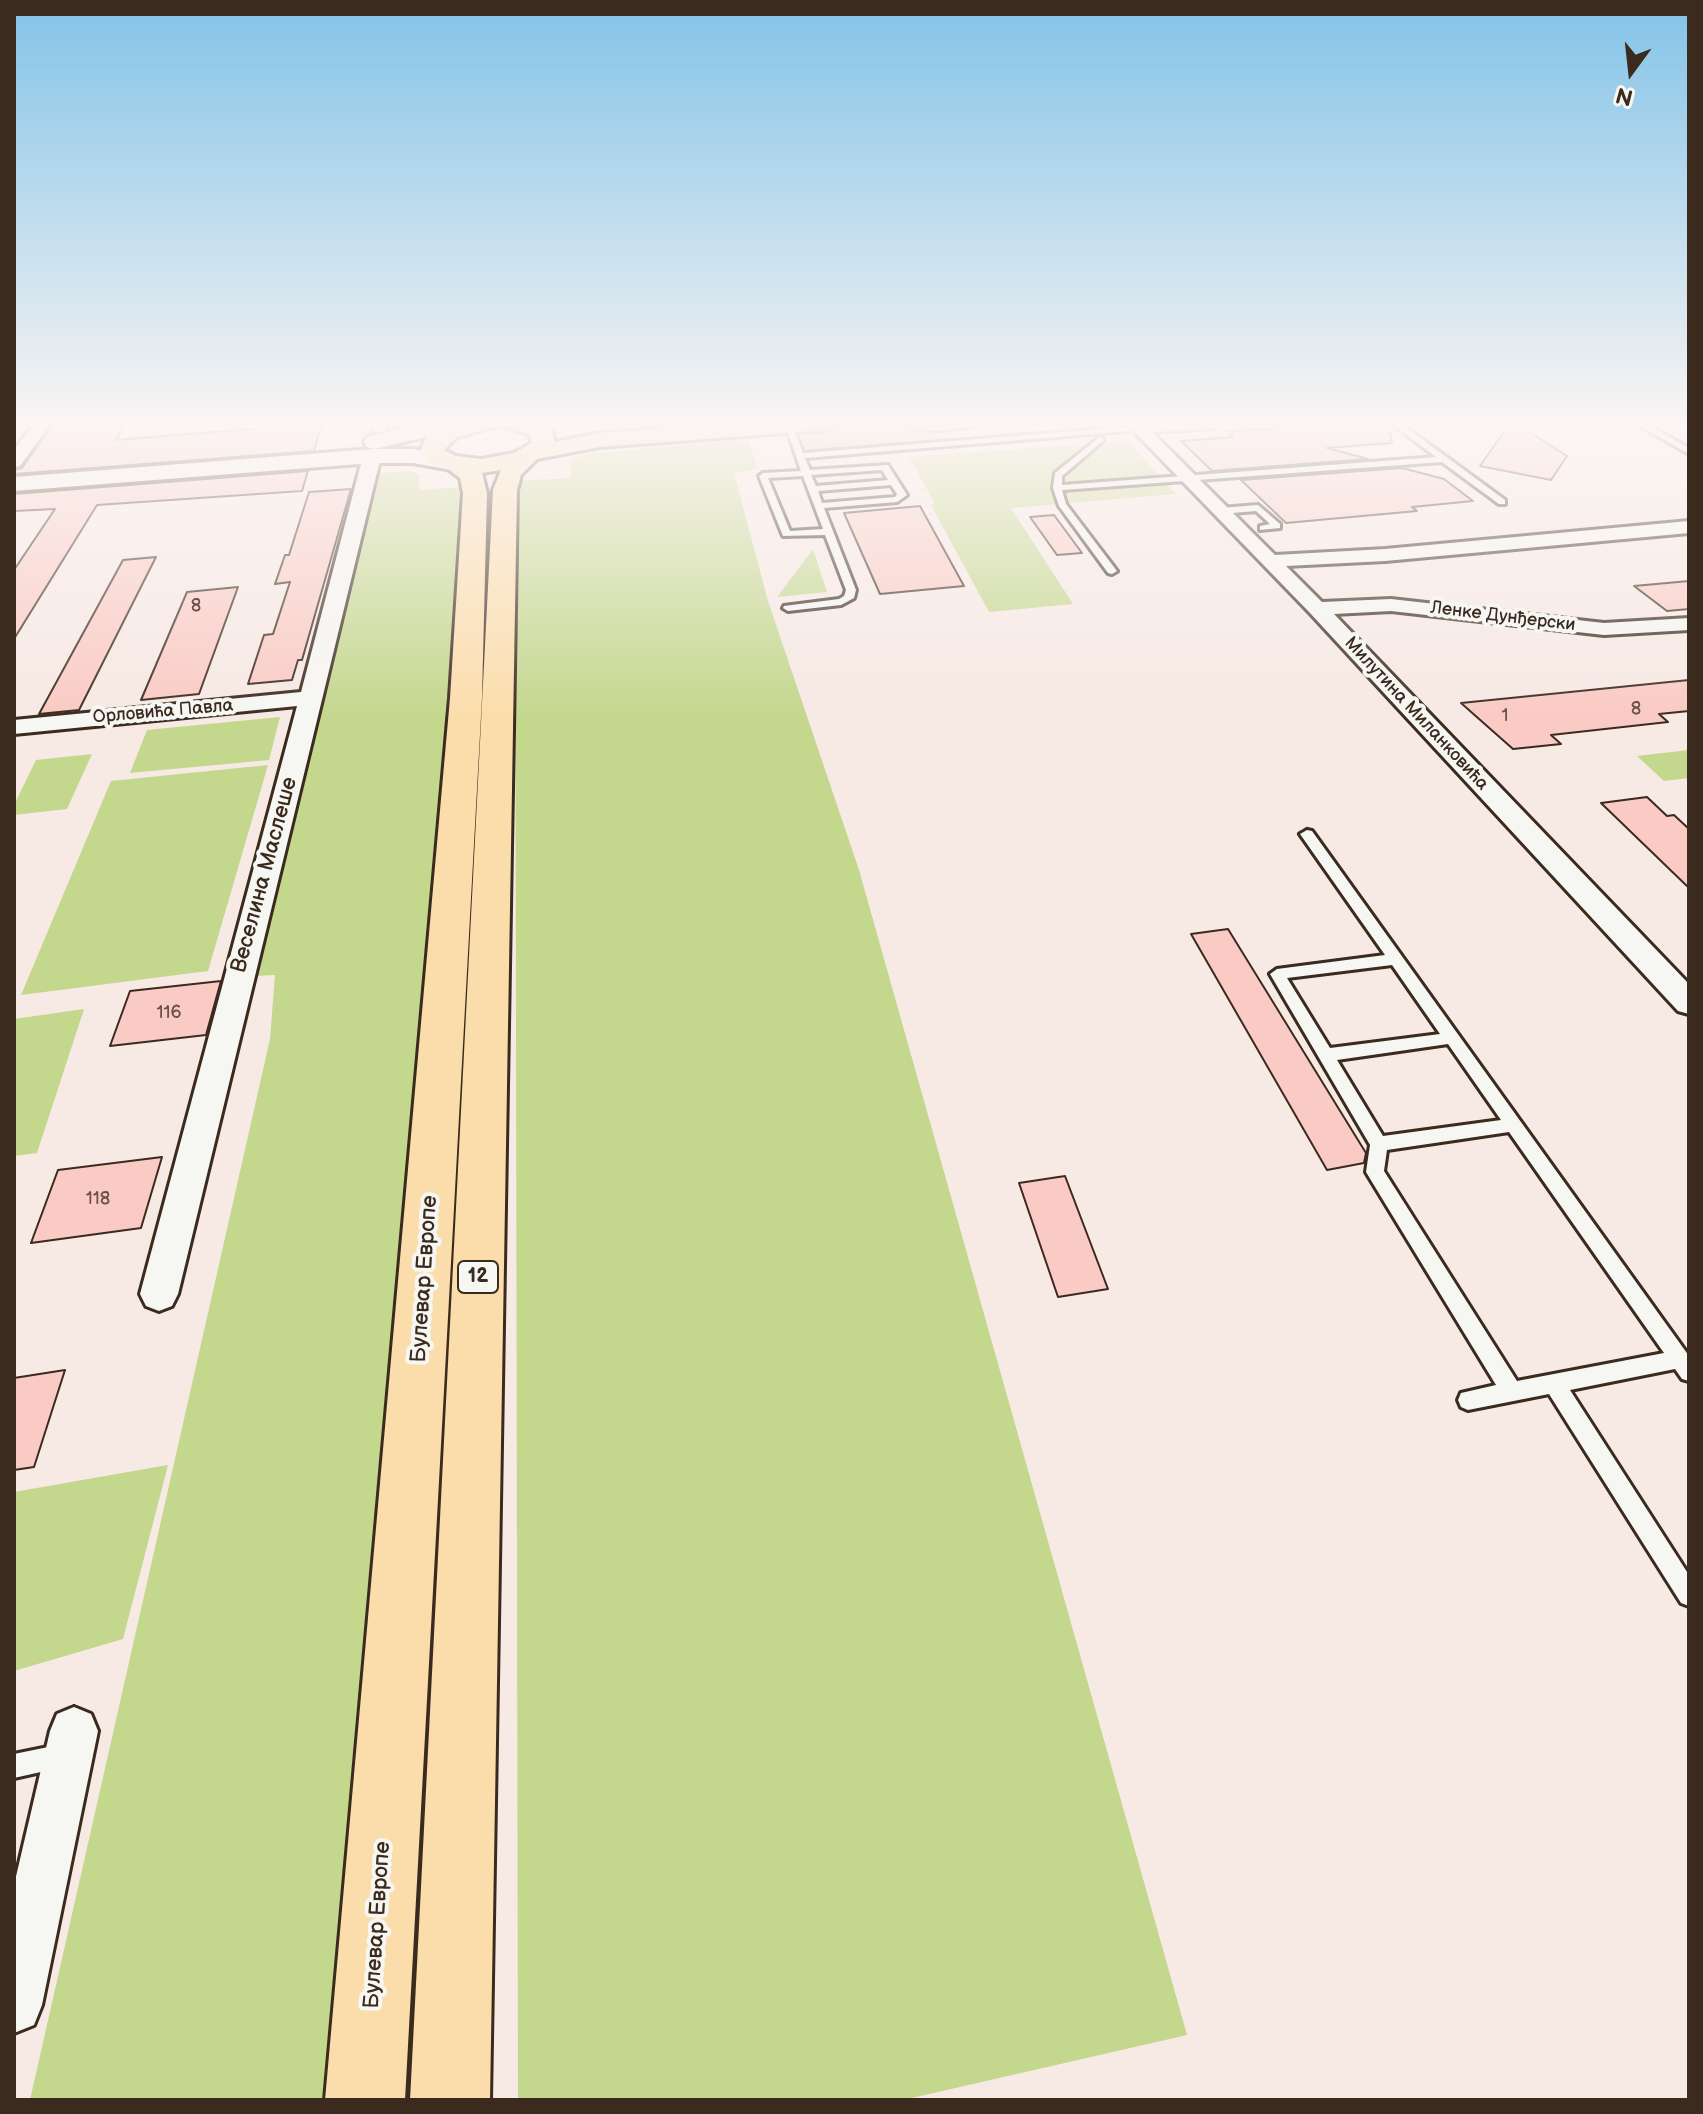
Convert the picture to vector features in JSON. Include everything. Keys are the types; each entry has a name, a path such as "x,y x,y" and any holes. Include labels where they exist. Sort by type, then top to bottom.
{"main road":[{"name":"Булевар Европе","path":"365,2100 466,698 474,522"},
{"name":"12","path":"450,2100 504,522"}],"street":[{"name":"Веселина Маслеше","path":"159,1294 356,522"},
{"name":"Милутина Миланковића","path":"1230,522 1317,609 1689,1003"},
{"path":"1269,561 1385,555 1689,527"},
{"name":"Ленке Дунђерски","path":"1317,609 1391,605 1604,629 1689,624"},
{"name":"Орловића Павла","path":"14,727 312,698"},
{"path":"14,2005 71,1743"}],"lane":[{"path":"781,522 786,534 795,536 829,532"},
{"path":"788,608 833,604 849,598 851,590 825,522"},
{"path":"1075,522 1112,571"},
{"path":"1263,528 1277,526 1272,522"},
{"path":"1307,834 1684,1366 1554,1384 1468,1400"},
{"path":"1396,959 1277,974 1379,1144 1375,1172 1512,1392"},
{"path":"1326,1055 1451,1038"},
{"path":"1379,1144 1512,1125"},
{"path":"1554,1384 1689,1595"},
{"path":"14,1766 71,1743"}],"green space":[{"path":"364,522 462,522 353,2100 30,2100 270,1039 275,975 254,976"},
{"path":"515,522 747,522 768,601 859,870 1187,2035 903,2100 518,2100"},
{"path":"940,522 1020,522 1073,604 989,612"},
{"path":"813,549 827,592 777,597"},
{"path":"280,717 269,760 130,773 147,730"},
{"path":"1689,750 1689,778 1664,781 1637,756"},
{"path":"92,754 67,809 14,815 14,805 36,760"},
{"path":"268,765 208,971 21,995 111,781"},
{"path":"84,1009 37,1153 14,1156 14,1019"},
{"path":"168,1465 123,1639 14,1671 14,1492"}],"building":[{"path":"46,522 87,522 14,639 14,570"},
{"path":"300,522 342,522 302,660 298,660 292,680 248,684 264,635 273,634 290,582 275,584 285,555 289,555"},
{"path":"848,522 929,522 964,586 880,594"},
{"path":"1033,522 1059,522 1082,553 1057,555"},
{"path":"156,557 79,710 39,714 123,560"},
{"path":"1689,581 1689,609 1667,611 1634,586"},
{"path":"238,587 199,694 141,700 187,592"},
{"path":"1689,680 1689,711 1659,714 1668,722 1551,735 1561,744 1513,749 1461,703"},
{"path":"1647,797 1667,816 1674,815 1689,829 1689,888 1601,803"},
{"path":"1228,929 1366,1153 1364,1163 1327,1170 1191,934"},
{"path":"221,981 206,1035 110,1046 130,991"},
{"path":"162,1157 141,1228 31,1243 58,1170"},
{"path":"1065,1176 1108,1289 1058,1297 1019,1183"},
{"path":"65,1370 34,1467 14,1470 14,1378"}]}
